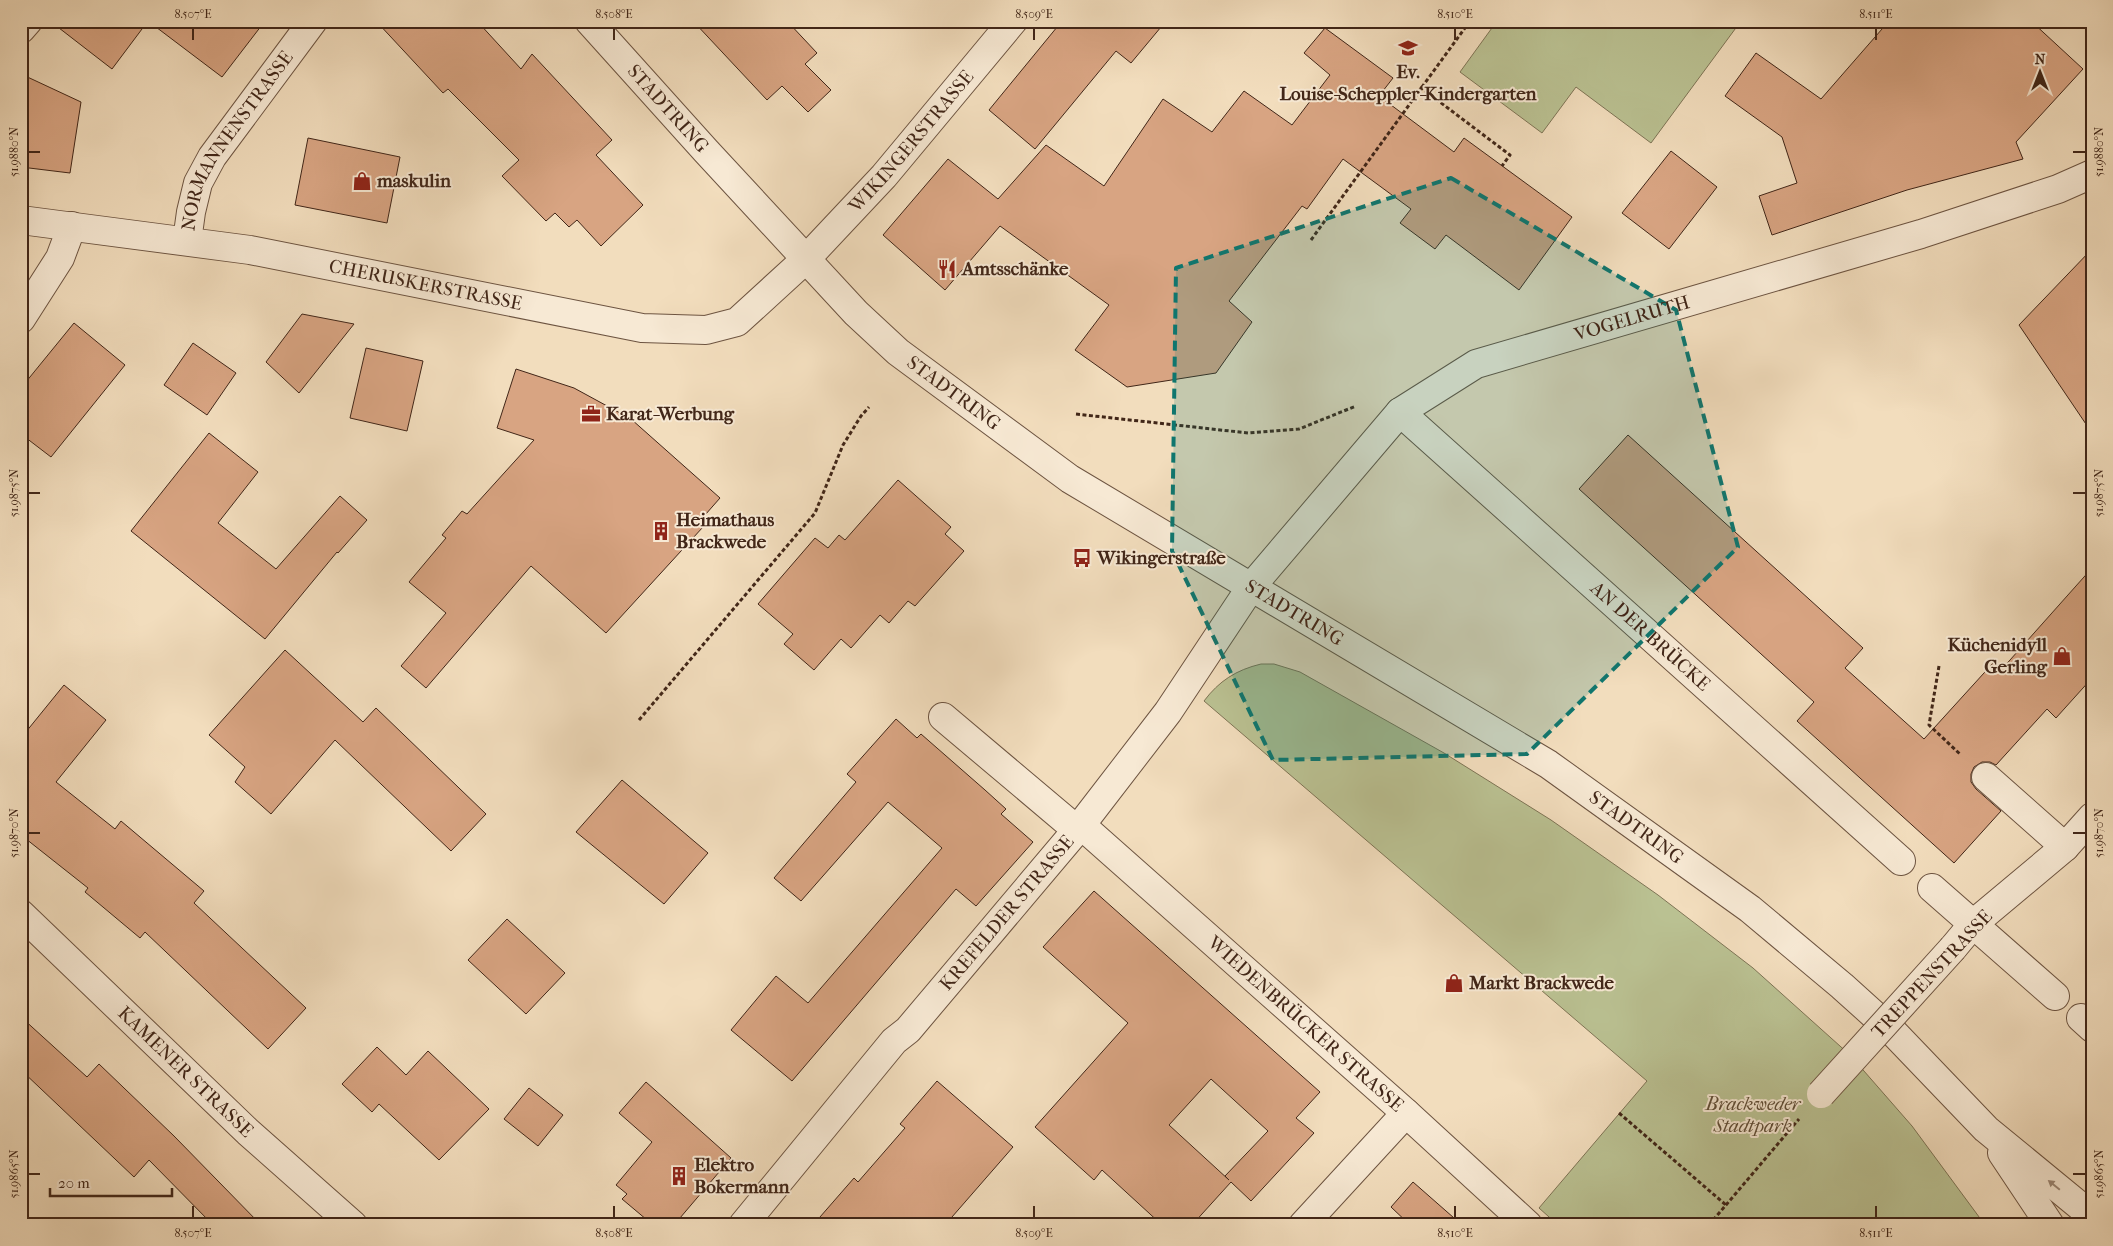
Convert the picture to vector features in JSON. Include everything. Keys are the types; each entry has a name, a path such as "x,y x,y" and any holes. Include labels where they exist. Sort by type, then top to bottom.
{"street":[{"path":"21,29 28,21"},
{"name":"NORMANNENSTRASSE","path":"187,240 198,183 212,157 313,21"},
{"name":"STADTRING","path":"589,21 856,313 898,352 1070,479 1548,764 1750,909 1842,986 1892,1032 1986,1129 2092,1216"},
{"name":"WIKINGERSTRASSE","path":"806,259 884,176 1013,21"},
{"name":"VOGELRUTH","path":"1251,587 1400,412 1476,364 1921,234 2058,189 2092,174"},
{"name":"CHERUSKERSTRASSE","path":"21,220 187,240 250,250 642,328 675,330 706,330 737,322 806,259"},
{"path":"21,319 60,258 72,226"},
{"name":"AN DER BRÜCKE","path":"1400,412 1900,861"},
{"name":"KREFELDER STRASSE","path":"743,1225 894,1041 908,1030 1079,828 1168,712 1251,587"},
{"name":"WIEDENBRÜCKER STRASSE","path":"942,717 1079,828 1406,1113 1528,1225"},
{"path":"1986,777 2065,847"},
{"name":"TREPPENSTRASSE","path":"1821,1094 1973,924 2065,847 2092,818"},
{"path":"1932,888 2055,996"},
{"name":"KAMENER STRASSE","path":"21,914 248,1132 353,1225"},
{"path":"1303,1225 1406,1113"},
{"name":"STADTRING","path":"1986,1129 2050,1225"}],"path":[{"path":"1311,240 1420,87 1470,21"},
{"path":"1420,87 1510,155 1502,166"},
{"path":"1076,414 1248,433 1299,429 1364,403 1400,412"},
{"path":"639,720 816,513 843,445 861,416 869,407"},
{"path":"1939,666 1929,725 1986,777"},
{"path":"1709,1225 1821,1094"},
{"path":"1620,1113 1726,1205"}],"highlighted area":[{"path":"1451,178 1676,310 1738,547 1527,754 1273,760 1172,551 1176,268"}],"green space":[{"path":"1497,21 1741,21 1651,143 1576,87 1542,133 1460,72"},
{"name":"Brackweder Stadtpark","path":"1261,664 1274,664 1300,672 1444,753 1551,820 1658,895 1753,968 1850,1055 1912,1126 1985,1225 1558,1225 1539,1208 1647,1081 1204,701 1229,677"}],"building":[{"path":"50,21 148,21 112,69"},
{"path":"148,21 265,21 222,77"},
{"path":"376,21 477,21 521,69 532,54 612,140 596,155 643,205 601,246 577,220 569,227 555,213 546,221 502,176 519,160 448,89 443,93"},
{"path":"693,21 787,21 817,53 805,64 831,90 808,112 782,86 767,100"},
{"path":"1062,21 1166,21 1131,63 1116,51 1035,149 989,110"},
{"path":"1889,21 2031,21 2083,69 2016,142 2023,159 1907,190 1772,235 1759,196 1797,183 1782,137 1725,96 1756,53 1821,99"},
{"path":"1325,28 1393,78 1379,96 1454,152 1464,138 1572,217 1519,290 1446,235 1435,249 1400,223 1411,209 1343,159 1307,209 1302,206 1229,301 1252,322 1216,373 1127,387 1075,350 1109,305 1000,226 945,290 883,235 948,159 998,199 1046,145 1104,186 1163,99 1212,132 1244,91 1292,125 1330,75 1304,53"},
{"path":"21,74 81,102 70,173 21,167"},
{"path":"308,138 400,157 387,223 295,205"},
{"path":"1671,151 1717,187 1669,249 1622,213"},
{"path":"2092,249 2092,433 2019,325"},
{"path":"302,314 354,324 299,393 266,362"},
{"path":"74,323 125,365 51,457 21,434 21,388"},
{"path":"193,343 236,373 207,415 164,385"},
{"path":"366,348 423,361 407,431 350,418"},
{"path":"516,369 574,388 631,419 720,498 698,523 703,527 606,633 531,566 426,688 401,666 446,613 409,582 446,538 442,535 462,511 467,514 534,440 497,428"},
{"path":"209,433 258,472 218,523 276,569 340,496 367,520 337,552 265,639 131,531"},
{"path":"1628,435 1863,648 1845,668 1924,739 1994,662 2002,669 2092,568 2092,678 2056,718 2047,709 1996,765 1990,762 1982,762 1974,767 1971,774 1971,782 1976,789 2001,811 1954,863 1797,721 1814,702 1579,489"},
{"path":"898,480 951,527 945,534 964,551 915,606 908,601 889,623 880,615 851,648 841,639 814,670 784,644 793,634 758,604 815,538 828,548 839,535 845,540"},
{"path":"285,650 363,722 376,708 486,814 451,851 335,740 271,814 235,782 245,767 209,735"},
{"path":"64,685 106,720 56,782 115,829 121,821 204,891 194,903 306,1008 268,1049 145,932 140,938 85,892 88,888 21,835 21,738"},
{"path":"896,719 917,738 921,734 985,790 1006,809 1001,814 1033,842 976,906 956,889 792,1081 731,1030 776,976 808,1003 942,848 888,802 801,901 774,878 856,782 847,774"},
{"path":"622,780 708,853 664,904 576,832"},
{"path":"1094,891 1320,1092 1296,1118 1314,1133 1251,1201 1231,1182 1192,1225 1162,1225 1102,1170 1094,1180 1035,1127 1128,1023 1043,947","holes":["1211,1079 1268,1131 1225,1176 1229,1180 1169,1125"]},
{"path":"507,919 565,973 526,1014 468,960"},
{"path":"21,1017 87,1077 99,1064 174,1136 261,1225 213,1225 149,1160 134,1177 21,1070"},
{"path":"377,1047 406,1075 428,1051 489,1109 439,1160 379,1104 372,1112 342,1084"},
{"path":"937,1081 1013,1147 945,1225 813,1225 854,1178 858,1182 905,1128 900,1124"},
{"name":"Elektro Bokermann","path":"646,1082 731,1158 674,1225 653,1225 622,1199 627,1194 616,1185 652,1142 619,1113"},
{"path":"529,1088 563,1115 538,1146 504,1119"},
{"path":"1413,1182 1462,1225 1410,1225 1391,1207"}],"place":[{"name":"Ev. Louise-Scheppler-Kindergarten","path":"1408,48"},
{"name":"maskulin","path":"362,181"},
{"name":"Amtsschänke","path":"947,269"},
{"name":"Karat-Werbung","path":"591,414"},
{"name":"Heimathaus Brackwede","path":"661,531"},
{"name":"Wikingerstraße","path":"1082,558"},
{"name":"Küchenidyll Gerling","path":"2062,656"},
{"name":"Markt Brackwede","path":"1454,983"},
{"name":"Elektro Bokermann","path":"679,1176"}]}
